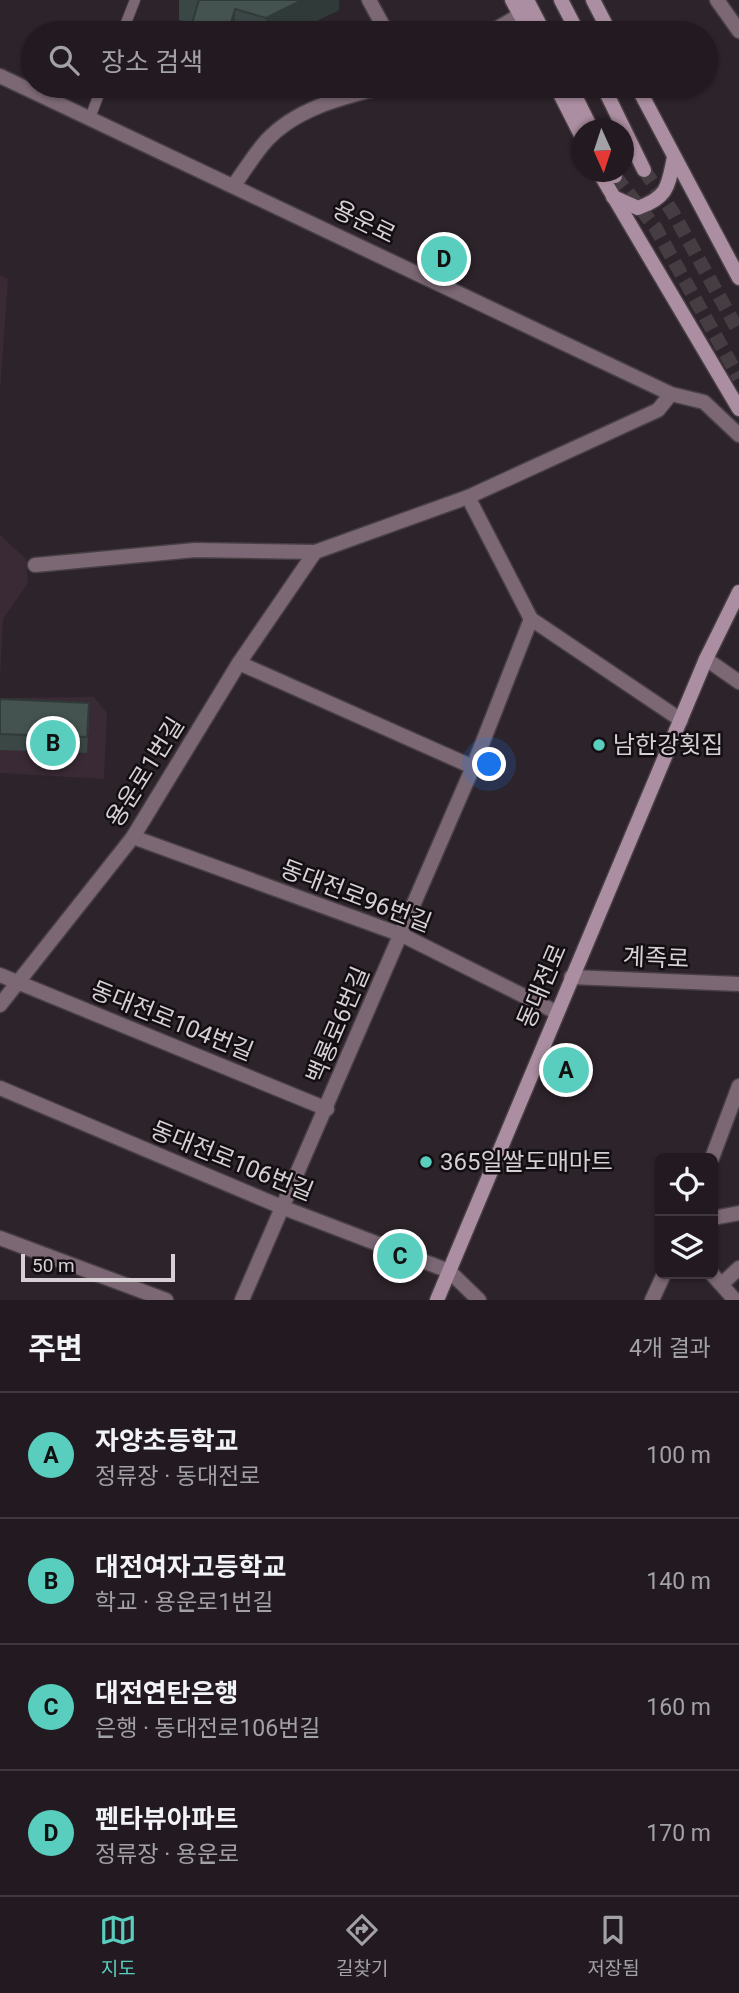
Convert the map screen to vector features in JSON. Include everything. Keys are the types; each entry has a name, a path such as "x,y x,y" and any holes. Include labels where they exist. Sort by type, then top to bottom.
{"main road":[{"path":"512,0 523,21"},
{"path":"527,0 538,21"},
{"path":"561,0 572,21"},
{"path":"593,0 604,21"},
{"path":"562,98 573,119"},
{"path":"576,98 586,119"},
{"path":"609,98 644,170"},
{"path":"643,98 739,278"},
{"path":"611,196 638,208 657,201 667,188 674,157"},
{"path":"604,182 668,284 739,409"},
{"name":"동대전로","path":"437,1300 706,659 739,592"}],"street":[{"path":"369,0 380,21"},
{"path":"717,0 739,31"},
{"path":"510,21 520,15"},
{"name":"용운로","path":"0,76 21,86"},
{"name":"용운로","path":"47,98 671,394 704,402 739,435"},
{"path":"234,185 267,139 304,113 341,98"},
{"path":"35,565 195,550 315,552 468,497 658,410 671,394"},
{"path":"468,497 531,619 681,720"},
{"name":"용운로1번길","path":"0,1005 132,837 239,663 315,552"},
{"name":"백룡로6번길","path":"242,1300 473,767 531,619"},
{"path":"706,659 739,682"},
{"path":"239,663 473,767"},
{"name":"동대전로96번길","path":"132,837 401,935 556,1012"},
{"name":"동대전로104번길","path":"0,975 327,1109"},
{"name":"계족로","path":"571,977 739,984"},
{"path":"714,1153 739,1086"},
{"name":"동대전로106번길","path":"0,1088 284,1208 449,1271"},
{"path":"718,1218 739,1213"},
{"path":"0,1238 166,1300"},
{"path":"718,1278 739,1268"},
{"path":"449,1271 479,1300"},
{"path":"652,1300 662,1279"},
{"path":"717,1279 735,1300"}],"lane":[{"path":"127,21 135,0"},
{"path":"90,118 98,98"}],"shaded area":[{"path":"0,275 8,279 0,392"},
{"path":"0,535 26,559 28,583 3,619 0,681"},
{"path":"94,697 107,713 104,779 0,773 0,698"}],"building":[{"path":"199,0 302,0 266,18 235,9 232,21 193,21"},
{"path":"0,699 89,703 87,737 0,734"}],"tunnel":[{"path":"644,170 672,211 739,332"},
{"path":"620,182 655,227 739,378"}],"place":[{"name":"펜타뷰아파트","path":"444,259"},
{"name":"대전여자고등학교","path":"53,743"},
{"name":"남한강횟집","path":"599,745"},
{"name":"자양초등학교","path":"566,1070"},
{"name":"365일쌀도매마트","path":"426,1162"},
{"name":"대전연탄은행","path":"400,1256"}]}
